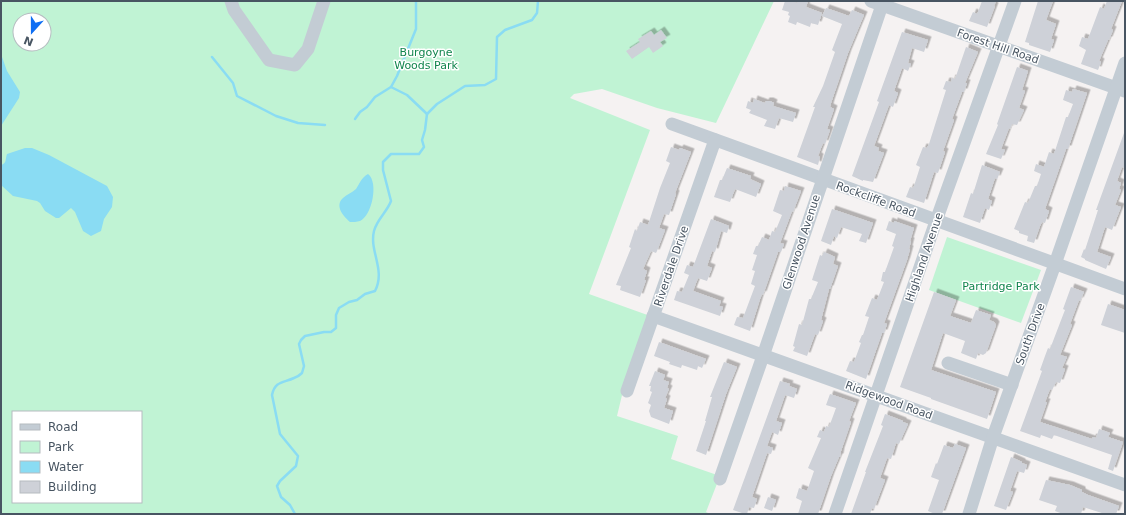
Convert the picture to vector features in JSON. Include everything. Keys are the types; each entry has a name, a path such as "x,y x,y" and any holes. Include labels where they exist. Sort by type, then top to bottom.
{"street":[{"path":"231,1 234,10 269,60 295,65 308,49 324,1"},
{"name":"Highland Avenue","path":"835,514 936,221 1015,1"},
{"name":"Forest Hill Road","path":"876,3 1121,89"},
{"name":"Glenwood Avenue","path":"720,479 822,179 876,3"},
{"name":"South Drive","path":"968,514 993,437 1055,264 1121,89 1125,63"},
{"name":"Rockcliffe Road","path":"672,124 1125,289"},
{"name":"Riverdale Drive","path":"627,391 715,140"},
{"name":"Ridgewood Road","path":"653,316 1125,485"},
{"path":"948,363 1012,385"}],"green space":[{"name":"Burgoyne Woods Park","path":"1,1 774,1 716,123 657,108 602,89 574,94 570,98 650,130 589,294 653,317 623,391 617,416 678,436 671,459 720,476 706,512 710,514 1,514"},
{"name":"Partridge Park","path":"947,237 1041,270 1021,323 929,290"}],"water":[{"path":"1,54 7,71 20,92 19,98 1,126"},
{"path":"25,148 32,148 49,155 107,186 113,197 112,207 104,219 101,231 91,236 83,231 75,212 71,208 59,218 56,218 45,211 37,201 13,196 1,185 1,165 5,162 7,154"},
{"path":"368,174 373,184 373,199 371,206 364,218 360,221 350,222 341,211 339,204 340,201 353,192 362,179"}],"building":[{"path":"785,1 797,3 798,1 808,1 806,7 822,13 818,25 811,23 810,27 797,22 796,25 788,22 790,16 788,15 789,12 782,10"},
{"path":"982,1 996,1 987,27 969,21 973,12 977,14"},
{"path":"1038,1 1053,1 1046,20 1056,24 1051,39 1054,40 1050,52 1029,45 1029,43 1025,42"},
{"path":"1107,1 1122,1 1111,29 1113,30 1099,61 1101,62 1098,70 1081,64 1086,50 1079,46 1082,37 1088,39 1100,7 1104,9"},
{"path":"826,8 849,16 852,10 864,15 848,53 831,103 830,107 834,109 827,129 830,130 825,144 823,143 818,156 820,157 818,165 797,157 815,107 813,107 823,86 835,52 832,50 842,24 822,16"},
{"path":"661,30 667,38 660,42 663,46 653,53 649,47 632,59 626,51 640,42 638,39 651,31 654,35"},
{"path":"902,32 928,40 924,52 912,48 908,63 911,64 908,71 902,68 894,91 898,93 893,107 889,105 874,146 879,148 878,151 884,153 873,182 863,181 852,176 879,102 877,101"},
{"path":"966,47 978,52 965,83 967,83 964,92 962,92 952,119 954,120 943,151 945,152 938,173 934,172 924,203 906,197 910,187 913,188 914,186 920,167 916,165 923,147 927,148 929,144 946,90 943,89 946,81 951,82 952,78 955,79"},
{"path":"1017,67 1028,71 1022,90 1025,91 1019,108 1024,110 1017,125 1012,124 1010,129 1009,128 1001,149 1005,150 1001,159 986,154 998,125 997,124"},
{"path":"1073,89 1087,93 1045,209 1049,211 1045,223 1042,222 1034,243 1027,241 1028,236 1019,233 1019,231 1014,229 1025,202 1028,203 1035,186 1037,186 1041,174 1034,171 1036,164 1044,167 1049,152 1054,154 1066,117 1068,117 1073,104 1063,100 1066,90 1072,92"},
{"path":"754,99 765,103 766,101 770,101 774,103 773,106 796,113 793,122 779,118 775,129 764,126 767,120 749,113 751,110 746,108 748,101 753,103"},
{"path":"1124,133 1125,168 1122,167 1117,181 1121,183 1119,189 1121,190 1115,205 1121,207 1112,230 1105,227 1097,252 1111,257 1106,269 1081,257 1084,249 1085,250 1098,210 1096,210"},
{"path":"671,147 679,150 680,148 691,152 675,193 676,194 669,215 664,214 659,228 665,230 657,251 656,253 651,251 643,269 647,271 644,280 646,280 640,297 620,290 621,286 616,285 631,248 629,247 635,229 637,231 640,222 648,225 670,163 666,161"},
{"path":"982,165 1000,172 997,179 995,178 988,199 992,201 989,210 985,208 980,223 963,217 971,193 973,194"},
{"path":"727,168 751,176 750,179 761,184 756,197 735,189 730,202 714,197 720,180 722,180"},
{"path":"785,186 801,191 780,243 784,244 781,252 778,252 763,295 762,294 760,299 750,331 734,325 737,317 743,318 755,286 751,284 755,271 752,270 757,255 753,254 756,246 758,246 762,237 769,240 772,231 775,232 782,215 773,211 780,190 784,191"},
{"path":"832,209 873,223 866,243 859,241 862,234 841,227 837,238 834,236 831,245 821,241"},
{"path":"711,219 729,226 727,233 721,231 715,252 712,251 707,266 712,268 707,281 698,278 693,291 721,301 719,306 723,307 720,316 674,300 677,291 682,292 689,275 684,273 687,265 693,267"},
{"path":"889,221 894,223 894,221 914,228 907,260 884,323 887,324 884,333 882,333 866,379 846,371 850,361 854,362 861,343 859,342 869,317 865,316 872,298 877,300 884,282 881,281 883,272 885,272 894,247 892,246 896,234 886,230"},
{"path":"824,252 835,257 833,264 838,266 829,289 821,320 823,321 818,335 815,334 807,356 793,351 795,347 793,346 799,324 802,325 809,299 811,299 818,282 812,280 820,255 822,256"},
{"path":"1071,287 1084,292 1080,301 1079,300 1070,324 1072,325 1060,355 1067,357 1062,368 1065,369 1060,383 1056,382 1052,390 1050,389 1040,422 1092,439 1093,437 1096,438 1099,429 1110,433 1108,437 1123,442 1113,471 1108,469 1112,455 1054,435 1052,439 1041,435 1040,438 1020,431 1042,371 1040,370 1045,356 1048,348 1050,349 1065,310 1063,309"},
{"path":"934,292 956,300 950,316 971,323 976,310 991,315 989,320 994,322 996,325 986,353 983,355 978,353 976,359 961,353 965,341 943,333 931,370 996,392 987,419 900,387"},
{"path":"1108,304 1125,310 1125,333 1101,325"},
{"path":"659,342 706,359 702,368 698,366 697,370 682,365 681,368 669,364 670,362 654,356"},
{"path":"724,362 737,367 726,394 706,455 696,451 706,421 712,397 710,397"},
{"path":"655,371 665,375 663,380 669,382 667,388 669,389 665,398 667,399 664,408 673,411 669,424 651,417 649,411 651,405 648,403 652,392 650,391 651,386 649,386"},
{"path":"780,381 790,384 789,386 797,389 794,398 785,395 776,421 782,423 778,435 772,432 767,446 773,448 771,454 767,453 752,497 757,499 754,508 749,507 747,514 745,514 733,510"},
{"path":"830,394 856,403 849,421 851,422 840,457 831,476 818,514 798,514 802,501 796,498 799,488 807,491 814,471 808,468 821,438 817,437 820,430 824,432 826,426 829,427 836,408 826,405"},
{"path":"885,414 908,424 899,444 896,443 891,459 887,458 880,478 885,480 874,509 872,508 870,514 851,514 883,426 881,425"},
{"path":"955,444 966,448 942,514 935,514 928,511 939,480 931,477 944,445 953,448"},
{"path":"1011,457 1027,465 1024,473 1017,471 1010,491 1013,492 1006,510 994,506"},
{"path":"1046,480 1070,485 1082,490 1082,492 1088,495 1119,506 1116,514 1105,514 1083,507 1081,514 1063,514 1055,511 1057,506 1039,500"},
{"path":"768,497 776,500 772,511 764,508"}],"waterway":[{"path":"416,1 416,29 391,87 407,95 427,114"},
{"path":"295,514 290,505 281,497 277,486 280,481 296,466 298,456 280,434 272,395 273,390 280,383 302,373 304,366 299,344 305,336 331,332 336,328 336,315 339,308 349,302 357,300 365,294 375,291 379,276 373,238 374,231 377,223 391,201 383,170 383,162 391,154 419,154 424,147 422,140 427,114 437,104 465,86 485,85 496,79 497,37 505,30 532,20 537,13 538,1"},
{"path":"212,57 233,83 237,96 276,116 298,123 325,125"},
{"path":"355,119 375,97 391,87"}]}
